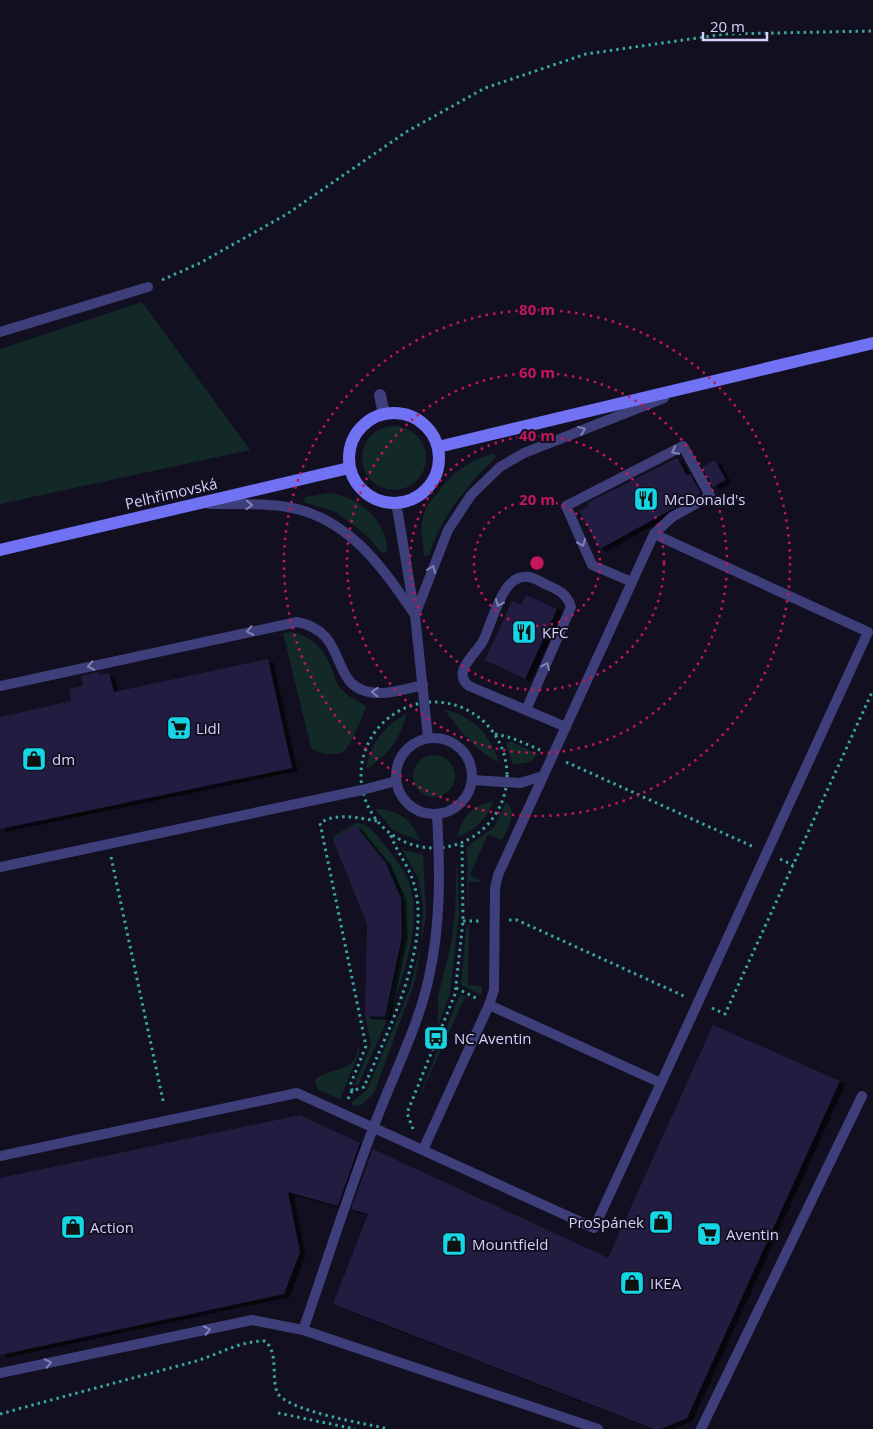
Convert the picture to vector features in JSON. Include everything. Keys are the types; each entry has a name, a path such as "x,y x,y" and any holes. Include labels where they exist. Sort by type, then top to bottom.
{"main road":[{"path":"438,447 873,343"},
{"path":"384,414 407,414 418,419 433,436 438,447 439,460 436,473 430,484 409,500 384,502 367,493 354,479 349,468 350,444 355,434 373,418 384,414"},
{"name":"Pelhřimovská","path":"0,550 349,468"}],"street":[{"path":"380,395 384,414"}],"lane":[{"path":"0,332 148,286"},
{"path":"415,615 448,530 472,496 500,466 524,453 694,386"},
{"path":"423,1150 494,990 494,888 498,875 654,534 672,517 710,496 683,446 566,506 592,565 632,582"},
{"path":"396,502 415,615 428,738"},
{"path":"200,504 282,506 310,513 331,522 357,540 376,559 415,615"},
{"path":"0,1156 297,1093 594,1228 868,632 654,534"},
{"path":"526,710 572,607 568,597 560,591 530,577 519,578 508,584 482,642 468,660 462,675 464,683 469,686 566,727"},
{"path":"0,686 297,622 318,628 330,639 347,681 362,691 382,693 423,685"},
{"path":"428,738 440,738 460,748 468,757 472,780 470,788 461,803 446,813 437,814 418,811 410,806 398,791 396,769 400,758 407,748 428,738"},
{"path":"472,780 520,784 543,776"},
{"path":"0,867 362,790 396,781"},
{"path":"303,1330 373,1128 411,1031 429,978 438,926 439,848 437,814"},
{"path":"489,1004 661,1083"},
{"path":"701,1429 862,1096"},
{"path":"0,1373 252,1320 303,1330 598,1429"}],"path":[{"path":"148,286 200,263 287,214 406,132 485,88 586,54 725,34 873,31"},
{"path":"463,921 517,920 725,1014 873,690"},
{"path":"424,702 441,702 464,708 484,721 495,734 503,749 507,766 505,795 493,819 479,833 462,843 439,848 421,847 405,842 390,833 377,821 368,806 362,790 363,756 379,726 400,710 424,702"},
{"path":"495,734 512,738 793,864"},
{"path":"341,1113 352,1091 351,1083 366,1046 320,823 326,819 347,816 377,821"},
{"path":"352,1091 364,1087 405,989 416,943 418,906 412,878 394,846 390,833"},
{"path":"409,1144 414,1128 407,1113 456,988 463,921 462,843"},
{"path":"108,844 167,1121"},
{"path":"456,988 489,1004"},
{"path":"0,1414 102,1388 215,1355 251,1341 265,1341 270,1346 273,1354 278,1394 284,1400 307,1410 390,1429"},
{"path":"278,1413 355,1429"}],"green space":[{"path":"142,302 250,450 0,504 0,349"},
{"path":"394,426 412,432 420,440 426,458 420,476 412,484 394,490 376,484 368,476 362,458 368,440 376,432"},
{"path":"493,453 496,457 476,477 453,506 436,536 429,555 424,556 421,526 426,507 453,474 475,460"},
{"path":"328,493 349,498 360,504 377,520 383,530 387,552 382,553 367,536 335,512 304,502 305,497"},
{"path":"293,632 313,641 318,646 326,656 340,688 366,706 350,743 341,753 327,754 311,748 283,633"},
{"path":"444,709 464,717 479,728 491,743 499,762 475,746"},
{"path":"406,714 401,731 392,746 380,759 366,769 374,744 379,737"},
{"path":"510,741 538,754 530,762 513,765 506,744"},
{"path":"430,755 438,755 449,761 455,776 449,791 438,797 430,797 419,791 413,780 413,772 419,761"},
{"path":"493,802 480,823 458,837 459,830 469,813 479,806"},
{"path":"506,802 512,810 509,826 502,840 488,834 470,875 483,882 469,882 468,916 467,847 494,827"},
{"path":"375,809 391,811 403,817 413,827 420,841 393,830"},
{"path":"356,823 370,828 396,859 408,880 413,903 413,928 400,984 390,1013 358,1086 354,1085 371,1045 365,1016 385,1017 402,947 404,929 400,894 394,878 376,850 355,825 333,840 334,836"},
{"path":"402,849 423,855 426,914 421,944 423,905 418,878"},
{"path":"457,853 459,914 450,994 438,1026 438,997 451,944 455,914"},
{"path":"469,924 468,985 482,986 482,995 461,985 466,929"},
{"path":"421,946 415,981 374,1093 361,1105 352,1106 352,1102 367,1090 409,991"},
{"path":"460,994 479,1002 465,997 415,1107"},
{"path":"359,1044 359,1053 340,1099 318,1090 315,1082 317,1078 349,1065 357,1054"}],"building":[{"path":"677,458 687,475 690,474 701,493 600,549 579,511 589,506 587,503"},
{"path":"715,460 726,480 713,487 702,467"},
{"path":"526,595 557,609 525,679 485,660 512,601 521,605"},
{"path":"268,659 292,768 0,829 0,717 71,701 69,689 83,686 81,676 99,672 100,675 109,673 114,692"},
{"path":"355,825 386,863 401,898 402,936 385,1017 365,1016 367,924 333,840"},
{"name":"Aventin","path":"713,1025 840,1081 687,1418 661,1429 654,1429 333,1304 368,1214 351,1209 373,1149 608,1258"},
{"path":"300,1115 360,1143 338,1206 288,1192 300,1252 284,1294 0,1355 0,1178"}],"place":[{"name":"McDonald's","path":"646,499"},
{"name":"KFC","path":"524,632"},
{"name":"Lidl","path":"179,728"},
{"name":"dm","path":"34,759"},
{"name":"NC Aventin","path":"436,1038"},
{"name":"ProSpánek","path":"661,1222"},
{"name":"Action","path":"73,1227"},
{"name":"Aventin","path":"709,1234"},
{"name":"Mountfield","path":"454,1244"},
{"name":"IKEA","path":"632,1283"}]}
